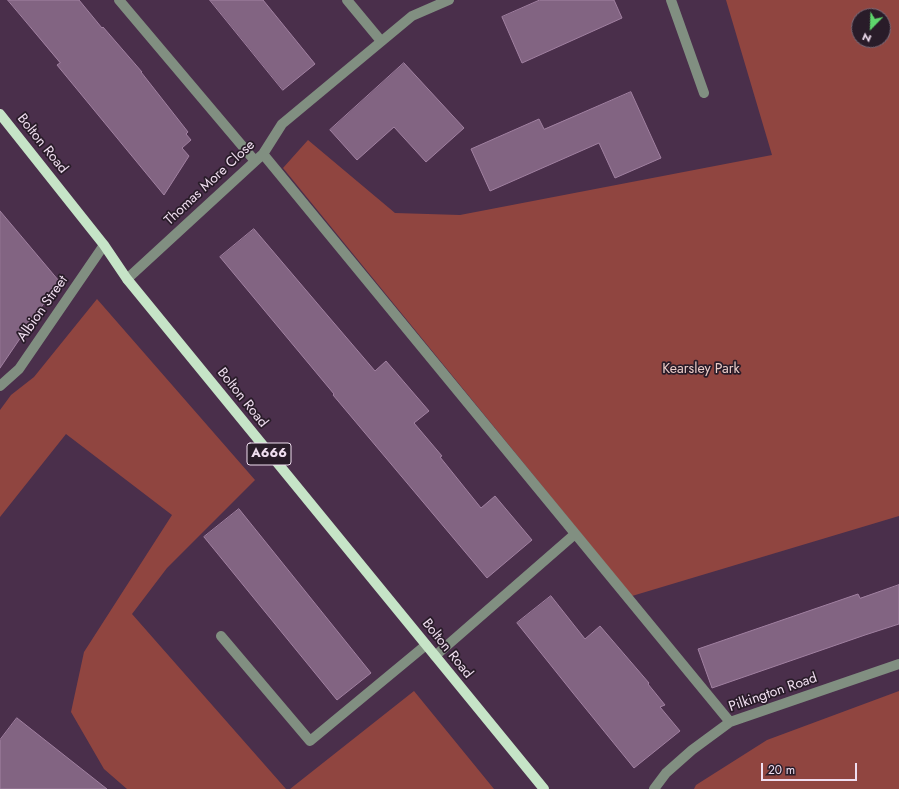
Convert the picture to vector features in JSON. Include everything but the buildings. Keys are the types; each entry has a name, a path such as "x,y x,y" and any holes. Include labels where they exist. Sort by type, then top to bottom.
{"main road":[{"name":"Bolton Road","path":"0,114 104,245 127,279 544,789"}],"street":[{"path":"119,0 259,158 575,534 730,722"},
{"path":"347,0 381,41"},
{"name":"Thomas More Close","path":"127,279 259,158 282,124 412,16 449,0"},
{"path":"671,0 704,93"},
{"name":"Albion Street","path":"1,383 19,369 104,245"},
{"path":"435,656 575,534"},
{"path":"221,636 310,741 426,645"},
{"name":"Pilkington Road","path":"654,789 666,773 692,750 730,722 899,664"}],"green space":[{"name":"Kearsley Park","path":"726,0 899,0 899,516 632,596 283,168 308,140 395,213 460,215 772,155"},
{"path":"97,299 255,480 167,568 132,614 286,789 127,789 104,769 71,712 84,652 172,515 66,434 0,517 0,410 11,395 34,377"},
{"path":"414,691 494,789 290,789"},
{"path":"899,691 899,789 694,789 696,785 767,740"}]}
